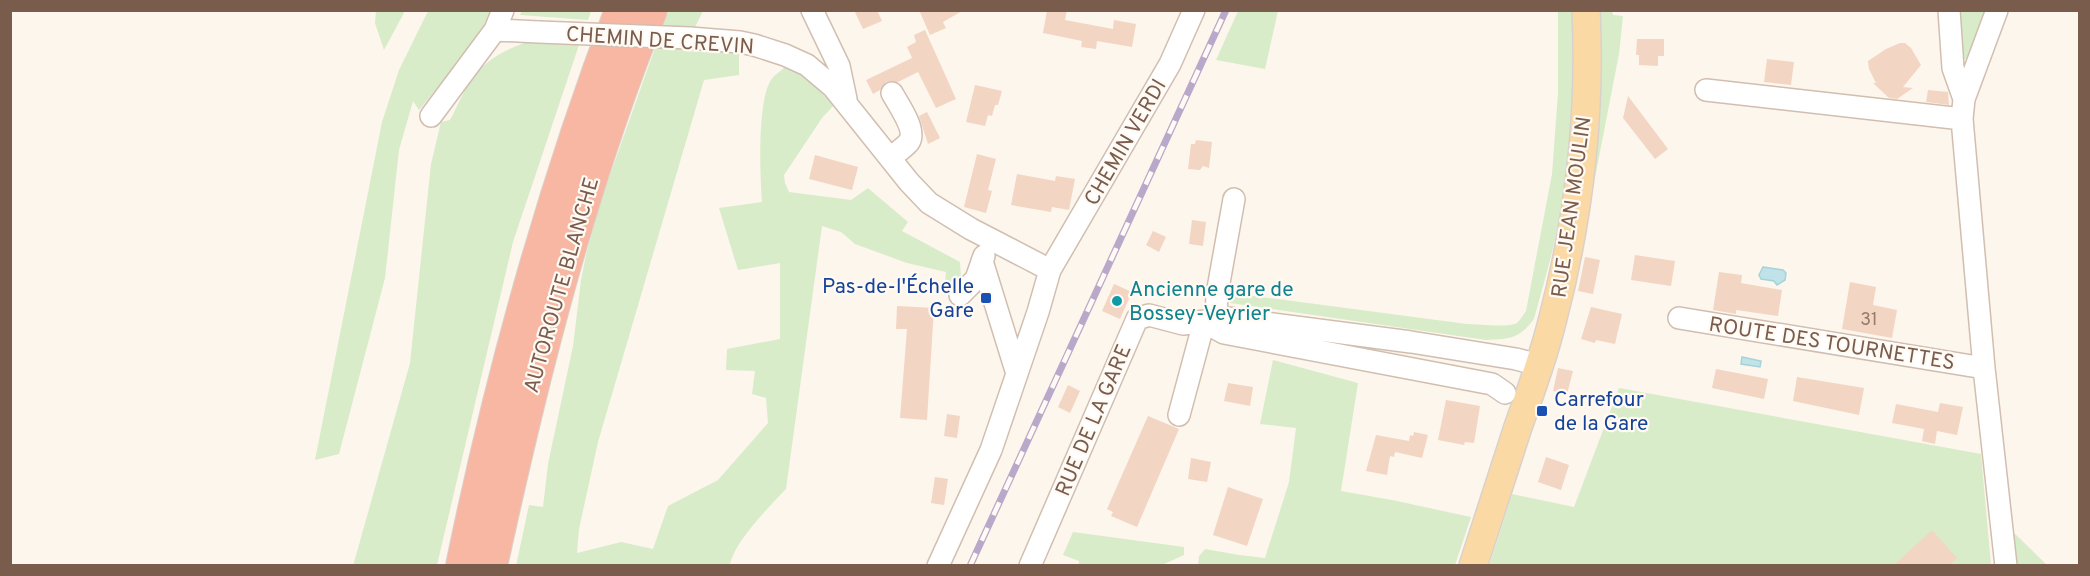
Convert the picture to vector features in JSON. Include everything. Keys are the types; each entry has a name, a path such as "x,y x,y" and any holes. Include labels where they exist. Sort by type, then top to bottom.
{"highway":[{"name":"AUTOROUTE BLANCHE","path":"462,566 503,385 546,227 573,142 621,10"},
{"name":"AUTOROUTE BLANCHE","path":"491,566 529,394 569,248 606,129 651,10"}],"main road":[{"name":"RUE JEAN MOULIN","path":"1473,566 1556,308 1574,220 1586,97 1586,10"}],"street":[{"path":"812,10 839,66 846,102"},
{"path":"1706,90 1963,109 1953,68 1948,10"},
{"name":"ROUTE DES TOURNETTES","path":"1997,10 1963,109 1984,368 2006,566"},
{"name":"CHEMIN VERDI","path":"938,566 991,450 1050,270 1170,64 1190,11"},
{"path":"431,116 499,20"},
{"name":"CHEMIN DE CREVIN","path":"499,20 539,32 740,42 785,55 807,65 825,79 909,182 929,203 950,218 1050,270"},
{"path":"890,158 909,141 911,134 908,122 891,93"},
{"path":"1179,416 1217,294 1234,199"},
{"path":"960,295 976,279 989,238"},
{"path":"982,261 1017,374"},
{"name":"RUE DE LA GARE","path":"1030,566 1137,319 1149,315 1183,324 1228,318 1411,342 1539,365"},
{"name":"ROUTE DES TOURNETTES","path":"1679,318 1984,368"},
{"path":"1210,320 1224,333 1492,384 1505,393"},
{"path":"1408,368 1411,342"}],"green space":[{"path":"522,10 591,11 588,20 520,15"},
{"path":"376,11 405,11 384,50 375,23"},
{"path":"428,11 493,11 458,62 419,110 413,101 399,150 385,278 339,454 315,460 382,122 399,70"},
{"path":"669,11 703,11 693,31 661,29"},
{"path":"1238,11 1278,11 1265,69 1216,60"},
{"path":"1558,11 1572,11 1574,66 1570,148 1555,241 1534,319 1524,331 1513,337 1486,340 1230,303 1231,293 1467,324 1500,326 1517,323 1526,311 1552,174 1558,93"},
{"path":"1601,11 1612,11 1613,15 1623,16 1619,54 1592,193 1600,118"},
{"path":"1955,11 1989,11 1969,59 1962,59"},
{"path":"535,39 580,42 513,242 437,565 353,566 410,363 431,164 441,122 450,120 467,87 490,60"},
{"path":"656,45 684,47 683,51 739,53 739,75 704,80 598,442 579,529 577,553 621,542 653,549 668,506 718,480 768,423 766,398 752,394 755,371 726,370 727,349 780,339 780,263 738,270 719,208 762,202 760,139 763,105 771,80 785,67 803,75 834,105 822,118 784,175 789,192 851,200 868,188 908,222 902,231 960,262 961,278 952,284 945,282 946,272 907,263 855,244 841,232 822,226 786,489 745,536 730,565 516,566 529,505 543,507 548,464 573,346 586,255 600,203"},
{"path":"1273,360 1358,383 1341,491 1471,517 1455,565 1198,565 1199,556 1205,549 1265,558 1289,482 1296,428 1260,424"},
{"path":"1619,388 1981,454 1991,565 1489,566 1512,494 1574,507"},
{"path":"2009,528 2047,565 2012,565"},
{"path":"1073,532 1184,547 1184,555 1162,565 1079,565 1079,561 1063,555"}],"water":[{"path":"1763,267 1783,270 1786,273 1785,280 1777,285 1774,281 1761,279 1759,275"},
{"path":"1742,357 1761,361 1760,367 1741,364"}],"building":[{"path":"854,10 877,10 882,21 863,29"},
{"path":"919,10 964,10 943,22 946,28 930,35"},
{"path":"1047,10 1067,10 1065,20 1113,29 1114,20 1136,24 1132,47 1097,41 1096,49 1081,47 1082,41 1043,33"},
{"path":"925,30 956,99 936,108 918,72 898,82 886,82 880,90 873,94 866,80 912,58 907,47 916,42 914,35"},
{"path":"1637,39 1664,39 1664,56 1658,56 1658,66 1639,65 1639,55 1636,55"},
{"path":"1900,43 1905,43 1911,48 1921,65 1903,87 1913,88 1897,99 1889,98 1873,83 1876,83 1868,61"},
{"path":"1767,59 1794,62 1791,85 1764,82"},
{"path":"975,85 1002,91 998,105 995,105 992,116 988,115 985,126 966,122"},
{"path":"1928,90 1948,92 1949,105 1926,102"},
{"path":"1628,96 1668,149 1655,159 1623,118"},
{"path":"927,112 940,138 928,144 919,116"},
{"path":"1196,140 1212,142 1209,168 1203,166 1200,170 1188,169 1191,144 1195,144"},
{"path":"977,154 996,159 988,190 992,191 986,213 964,207"},
{"path":"815,155 858,167 852,190 809,179"},
{"path":"1017,174 1055,181 1056,176 1075,179 1069,210 1052,207 1051,212 1011,205"},
{"path":"1192,220 1206,222 1203,246 1189,244"},
{"path":"1153,231 1166,237 1159,252 1146,245"},
{"path":"1635,255 1675,261 1671,286 1631,280"},
{"path":"1585,257 1600,260 1593,294 1578,291"},
{"path":"1719,272 1742,275 1741,283 1782,290 1778,316 1736,310 1736,314 1713,310"},
{"path":"1850,282 1876,287 1873,305 1897,310 1892,338 1842,329"},
{"name":"Ancienne gare de Bossey-Veyrier","path":"1114,284 1132,292 1120,319 1102,311"},
{"path":"897,306 934,308 927,420 900,418 907,329 896,329"},
{"path":"1591,307 1622,314 1615,344 1596,340 1595,343 1581,339"},
{"path":"1558,368 1573,371 1567,394 1553,391"},
{"path":"1716,369 1768,379 1764,399 1712,388"},
{"path":"1797,377 1864,388 1859,415 1793,401"},
{"path":"1228,383 1253,387 1250,406 1224,401"},
{"path":"1068,385 1080,391 1070,413 1058,407"},
{"path":"1446,400 1480,406 1474,443 1465,442 1464,445 1438,440"},
{"path":"1940,403 1963,407 1957,435 1937,431 1935,444 1922,441 1924,429 1892,423 1896,404 1938,412"},
{"path":"947,414 960,416 957,438 944,436"},
{"path":"1148,416 1179,429 1137,527 1111,516 1113,512 1107,509"},
{"path":"1414,432 1428,435 1422,458 1395,452 1394,457 1390,456 1387,475 1366,471 1376,435 1409,441 1410,435 1413,436"},
{"path":"1546,457 1569,465 1561,490 1538,482"},
{"path":"1191,458 1211,462 1207,482 1188,479"},
{"path":"935,477 948,479 944,505 931,503"},
{"path":"1228,487 1263,499 1247,546 1213,535"},
{"path":"1932,530 1957,558 1949,566 1893,566"}],"railway":[{"path":"970,566 1226,10"}],"place":[{"name":"Pas-de-l'Échelle Gare","path":"986,298"},
{"name":"Ancienne gare de Bossey-Veyrier","path":"1117,301"},
{"name":"Carrefour de la Gare","path":"1542,411"}]}
